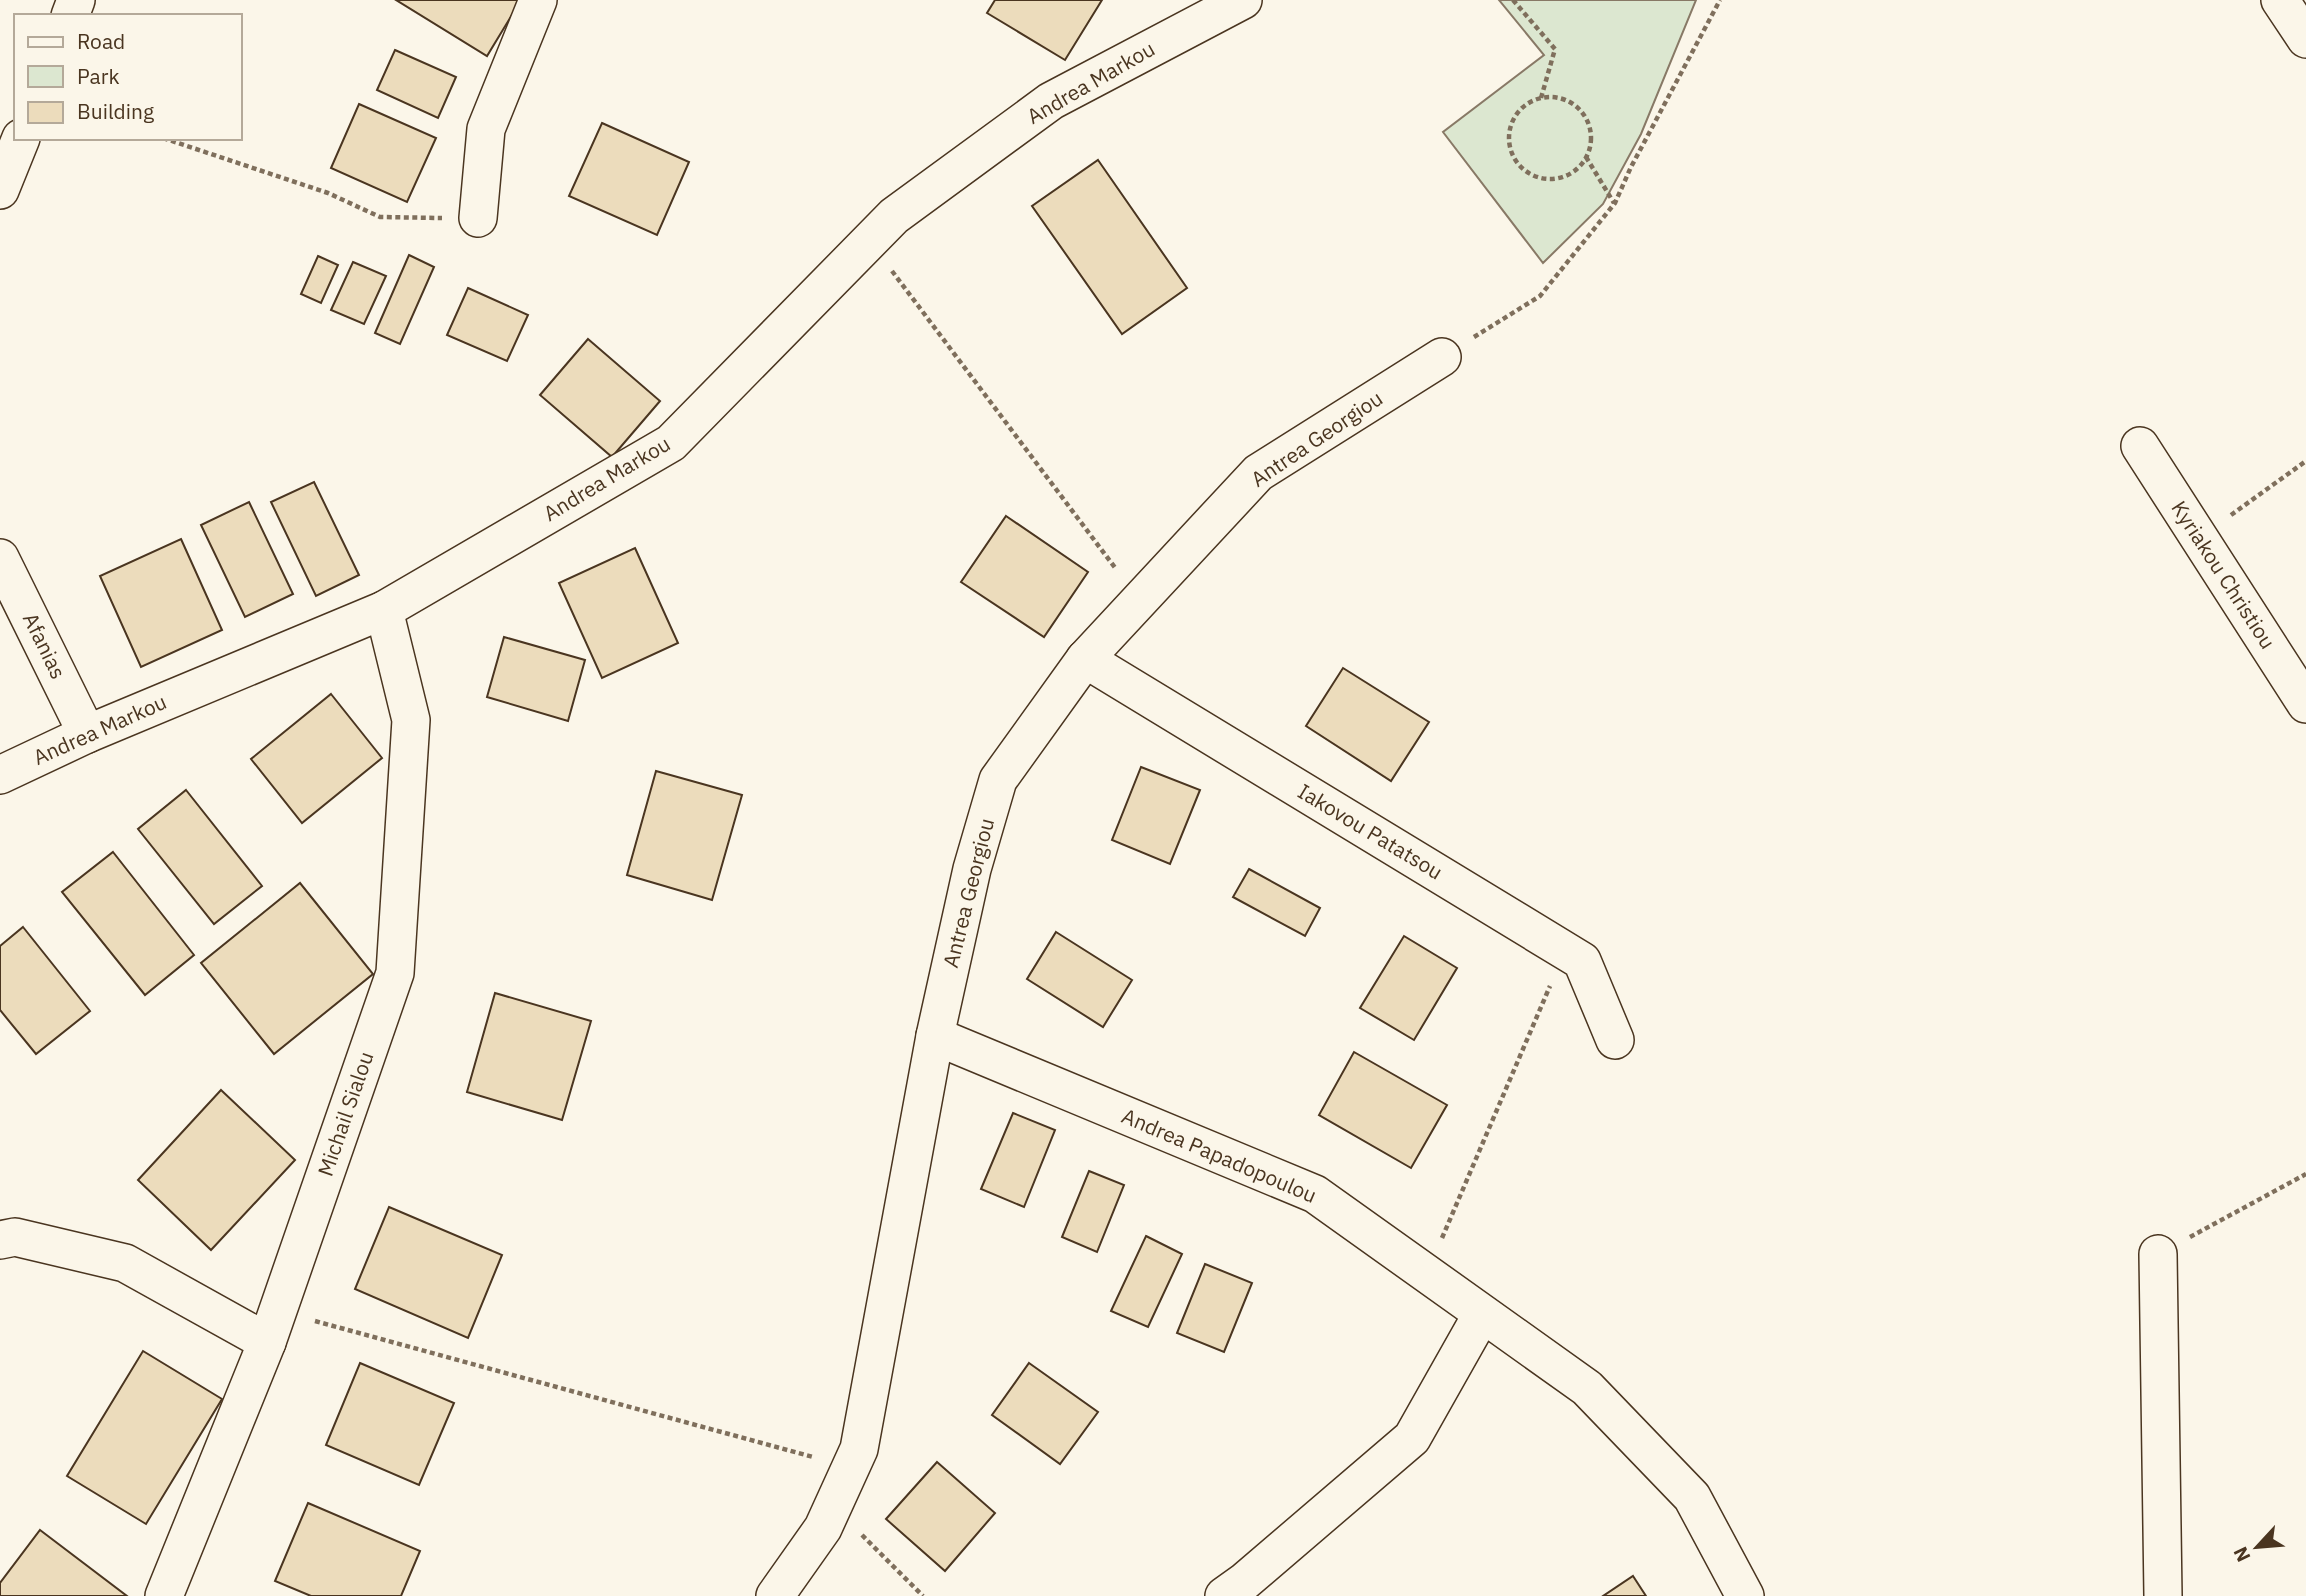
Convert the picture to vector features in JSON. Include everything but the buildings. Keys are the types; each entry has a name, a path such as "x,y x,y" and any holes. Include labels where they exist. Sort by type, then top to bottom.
{"street":[{"path":"478,218 486,129 538,0"},
{"path":"2280,0 2306,39"},
{"name":"Andrea Markou","path":"0,775 87,734 384,610 671,443 894,216 1051,102 1227,3"},
{"path":"0,190 20,140"},
{"name":"Antrea Georgiou","path":"775,1596 823,1528 859,1449 935,1036 972,869 998,780 1086,659 1258,473 1442,357"},
{"name":"Kyriakou Christiou","path":"2140,446 2306,704"},
{"name":"Afanias","path":"0,558 87,734"},
{"name":"Michail Sialou","path":"164,1596 272,1326 395,973 411,720 384,610"},
{"name":"Iakovou Patatsou","path":"1086,659 1582,961 1615,1040"},
{"name":"Andrea Papadopoulou","path":"935,1036 1315,1194 1587,1388 1692,1497 1745,1596"},
{"path":"0,1240 15,1237 125,1264 272,1326"},
{"path":"2158,1254 2163,1596"},
{"path":"1242,1591 1412,1438 1482,1314"}],"path":[{"path":"1513,0 1555,49 1541,98"},
{"path":"1442,357 1540,296 1615,203 1631,167 1720,0"},
{"path":"1541,98 1567,100 1578,108 1590,131 1591,144 1586,157 1578,168 1567,176 1540,178 1527,172 1517,162 1509,137 1518,111 1541,98"},
{"path":"169,140 328,193 380,217 478,218"},
{"path":"1586,157 1615,203"},
{"path":"868,240 1140,600"},
{"path":"2199,538 2306,461"},
{"path":"1426,1274 1565,951"},
{"path":"2158,1254 2306,1174"},
{"path":"272,1326 851,1467"},
{"path":"833,1506 923,1596"}],"green space":[{"path":"1499,0 1696,0 1641,134 1603,204 1543,263 1443,132 1544,55"}]}
